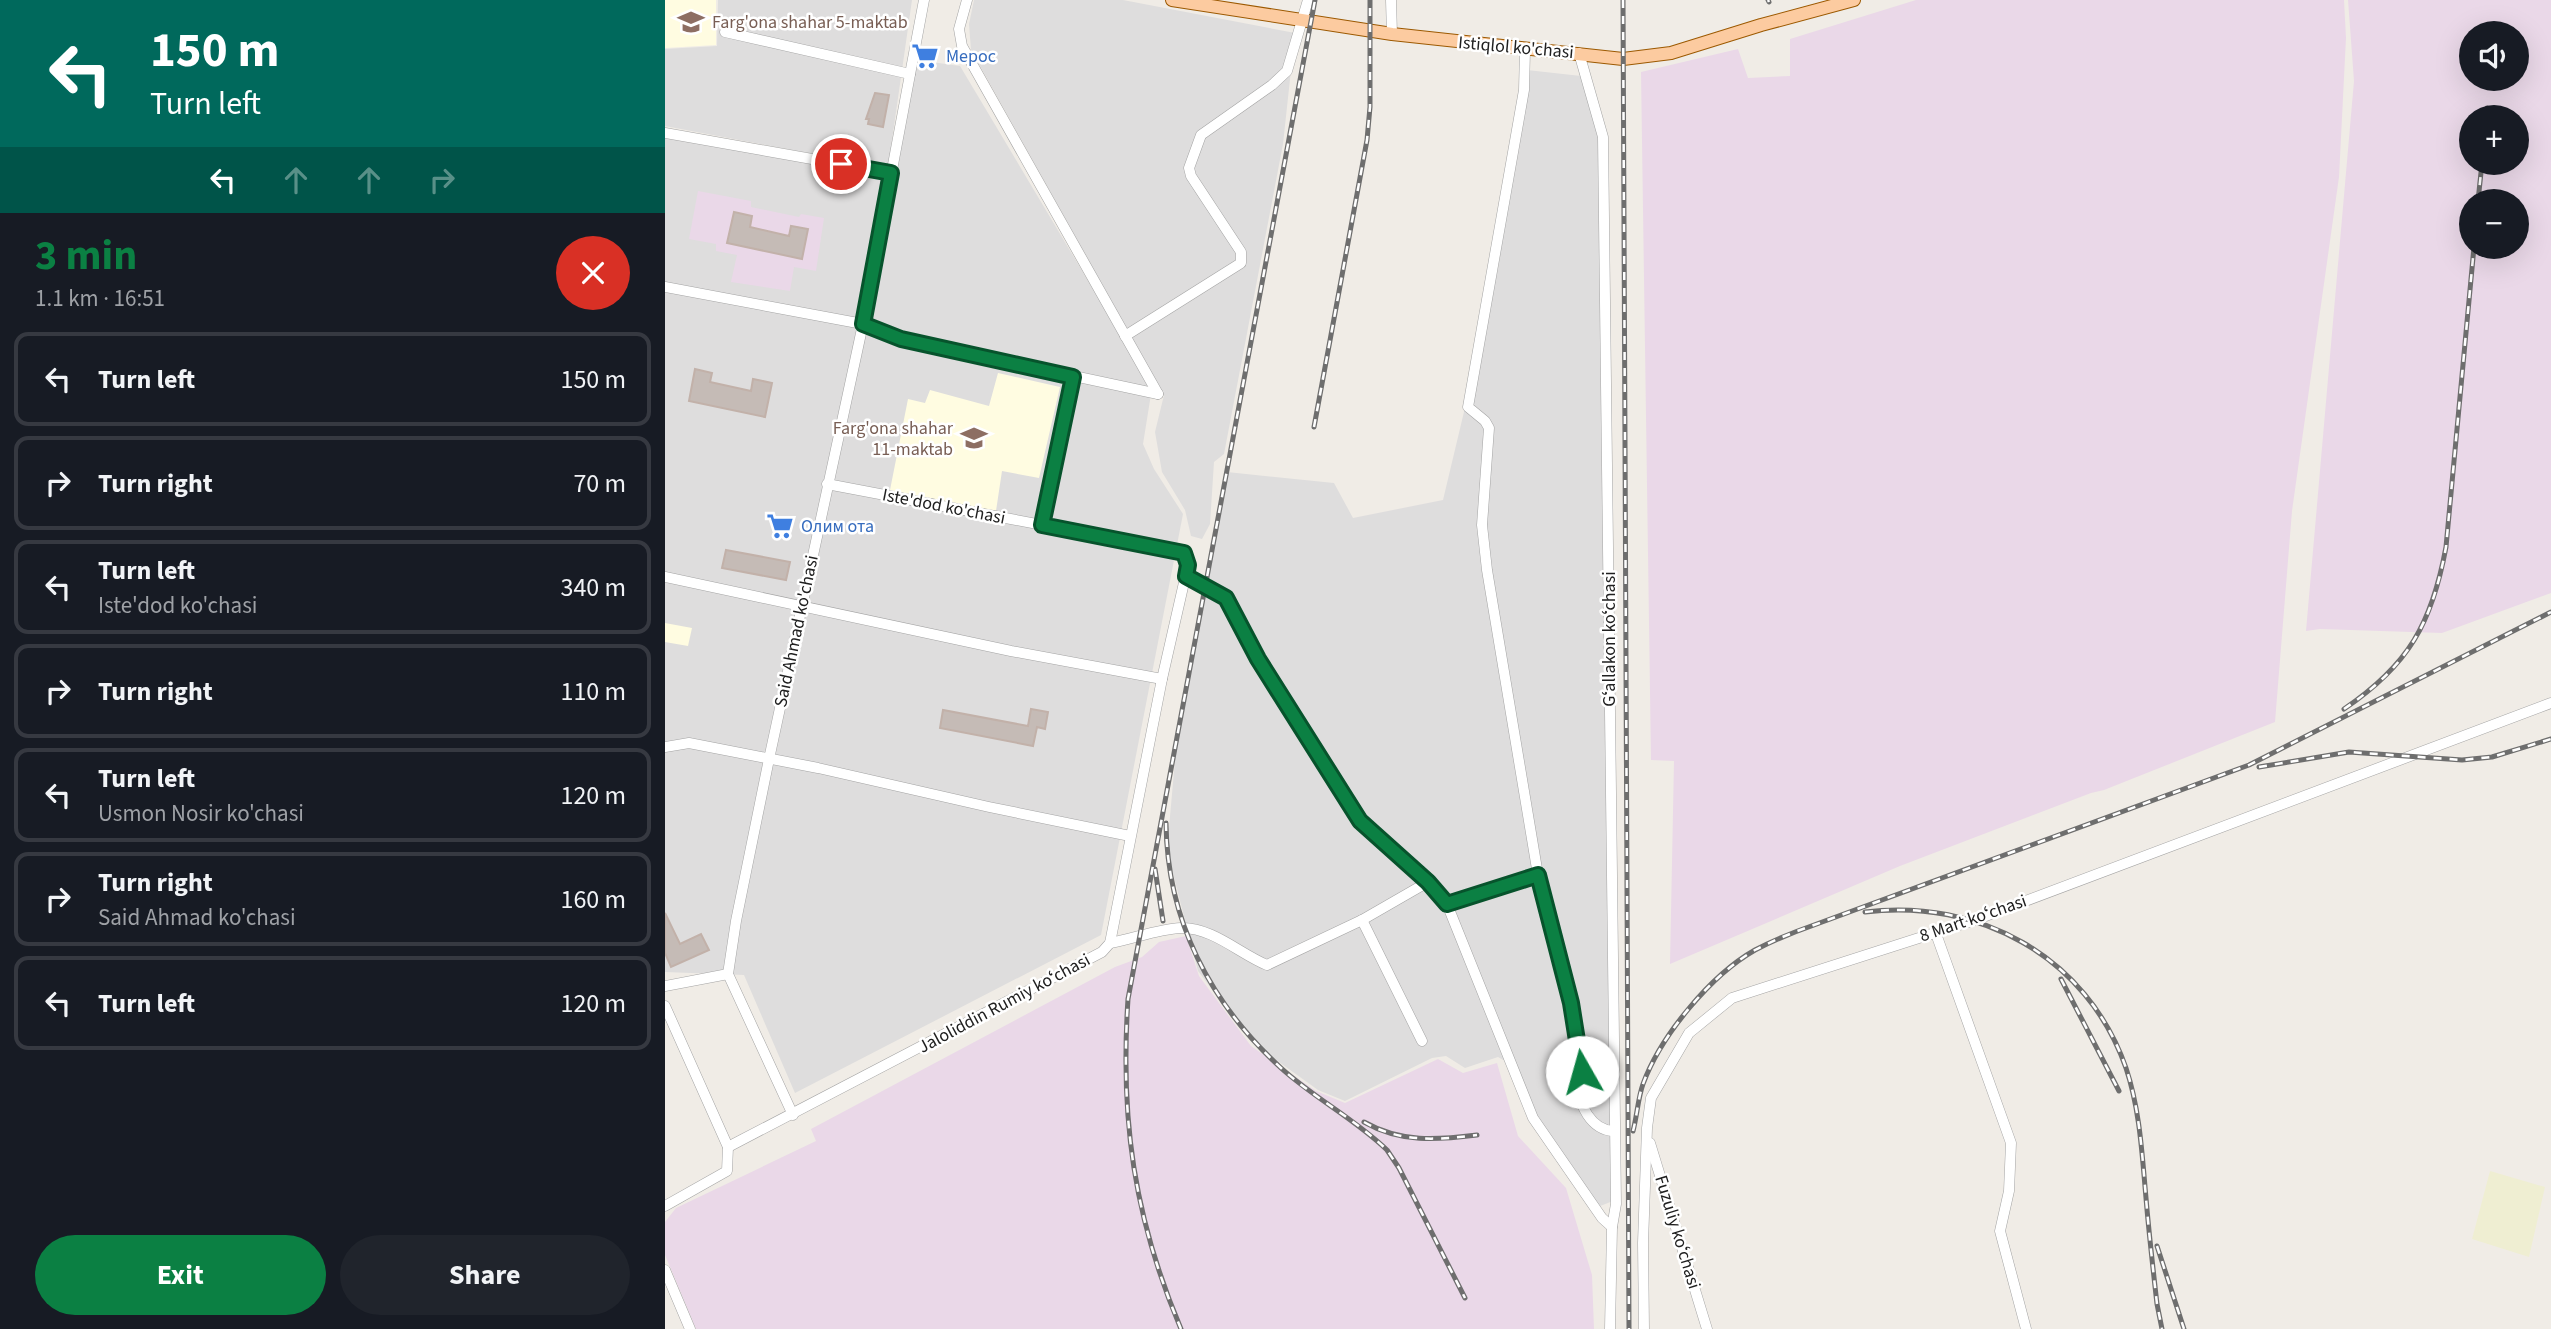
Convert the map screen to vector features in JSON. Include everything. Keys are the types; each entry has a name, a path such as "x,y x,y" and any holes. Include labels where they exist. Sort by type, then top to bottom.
{"main road":[{"name":"Istiqlol ko'chasi","path":"1172,0 1392,34 1623,59 1660,55 1854,0"}],"street":[{"name":"Said Ahmad ko'chasi","path":"728,974 736,921 769,760 863,324 924,0"},
{"path":"665,288 863,324 901,339 1158,394 963,46 959,29 967,0"},
{"path":"1125,336 1241,263 1241,251 1189,169 1201,135 1272,85 1287,71 1308,0"},
{"path":"1391,0 1392,34"},
{"path":"725,32 910,74"},
{"path":"1525,50 1524,90 1468,407 1486,421 1489,428 1482,525 1487,570 1538,875 1576,1028 1582,1074 1573,1078 1574,1083 1594,1124 1602,1130 1613,1131"},
{"name":"Gʻallakon koʻchasi","path":"1579,53 1603,137 1613,1131 1616,1204 1612,1227 1610,1329"},
{"path":"665,134 891,173"},
{"path":"1042,525 1073,377"},
{"name":"Iste'dod ko'chasi","path":"827,484 1184,553"},
{"name":"Jaloliddin Rumiy koʻchasi","path":"729,1147 1102,952 1110,943 1162,679 1186,576 1188,565 1184,553"},
{"path":"1186,576 1226,598 1264,670 1360,821 1428,882 1447,904 1533,1118 1602,1218 1612,1227"},
{"path":"665,577 1037,656 1162,679"},
{"name":"8 Mart koʻchasi","path":"1644,1329 1651,1098 1689,1033 1733,998 1975,920 2551,702"},
{"path":"665,747 689,743 1130,836"},
{"path":"1447,904 1538,875"},
{"path":"1110,943 1182,928 1222,940 1246,956 1268,965 1362,920 1428,882"},
{"path":"1362,920 1422,1041"},
{"path":"1935,932 2011,1143 2009,1191 2000,1231 2025,1329"},
{"path":"665,986 728,974 793,1115"},
{"path":"665,1006 729,1147 727,1171 665,1206"},
{"name":"Fuzuliy koʻchasi","path":"1648,1136 1707,1329"},
{"path":"665,1270 690,1329"}],"shaded area":[{"name":"Farg'ona shahar 5-maktab","path":"665,0 716,0 716,45 665,48"},
{"path":"718,0 912,0 888,168 665,126 665,49 717,46"},
{"path":"974,0 1123,0 1295,33 1283,144 1224,454 1214,462 1210,524 1202,539 1191,536 1185,510 1162,472 1155,432 1164,395 971,50 969,24"},
{"path":"1916,0 2344,0 2346,38 2339,177 2292,511 2275,722 2104,790 1900,866 1670,964 1674,761 1651,760 1641,72 1738,49 1748,78 1790,76 1790,39"},
{"path":"2348,0 2551,0 2551,593 2442,633 2320,629 2306,631 2354,81"},
{"path":"917,60 960,66 1152,388 1143,444 1154,469 1183,514 1101,935 795,1093 744,975 665,972 665,132 895,181"},
{"path":"1527,70 1581,76 1602,135 1613,1201 1590,1210 1533,1121 1505,1061 1498,1057 1465,1068 1446,1056 1432,1058 1345,1101 1318,1090 1254,1044 1198,971 1167,850 1177,738 1227,472 1334,483 1353,518 1443,500 1498,269"},
{"path":"698,191 751,201 751,207 799,217 801,214 824,218 816,271 794,267 790,291 731,282 737,255 716,251 716,244 689,239"},
{"name":"Farg'ona shahar 11-maktab","path":"998,373 1060,387 1039,478 1002,471 996,511 890,490 908,399 925,403 930,390 989,406"},
{"path":"665,623 692,628 688,646 665,642"},
{"path":"1186,936 1199,976 1251,1046 1316,1091 1345,1103 1438,1059 1463,1073 1497,1063 1518,1136 1566,1188 1592,1275 1594,1329 696,1329 665,1255 665,1222 676,1208 816,1141 811,1129 1115,967 1142,957 1159,942"}],"green space":[{"path":"2490,1171 2545,1187 2529,1257 2472,1239"}],"building":[{"path":"875,93 889,95 883,127 868,124 869,119 866,119"},
{"path":"734,212 752,216 750,227 789,236 791,226 808,229 802,259 727,243"},
{"path":"695,369 712,373 710,382 751,391 753,379 772,383 765,417 689,401"},
{"path":"726,550 790,562 786,580 722,568"},
{"path":"1031,709 1048,712 1045,729 1037,727 1033,746 940,728 943,710 1028,726"},
{"path":"665,913 680,944 701,934 709,950 671,967 665,953"}],"railway":[{"path":"1181,1329 1152,1247 1134,1167 1126,1086 1128,999 1315,0"},
{"path":"1314,427 1367,140 1370,107 1370,0"},
{"path":"1623,0 1629,1329"},
{"path":"2479,189 2481,175"},
{"path":"2344,709 2385,676 2414,640 2425,620 2440,574 2446,547 2473,259"},
{"path":"1633,1131 1643,1084 1662,1046 1705,990 1755,950 1799,930 2249,765 2551,612"},
{"path":"2259,767 2349,752 2462,760 2492,757 2551,739"},
{"path":"1166,823 1168,859 1174,893 1197,958 1214,987 1233,1016 1281,1068 1362,1128 1387,1150 1399,1168 1465,1298"},
{"path":"1155,869 1163,921"},
{"path":"1865,912 1907,910 1948,915 1987,926 2023,943 2056,966 2085,994 2108,1029 2126,1068 2134,1100 2162,1329"},
{"path":"2061,979 2119,1091"},
{"path":"1364,1122 1405,1137 1433,1139 1477,1135"},
{"path":"2157,1246 2184,1329"}],"place":[{"name":"Farg'ona shahar 5-maktab","path":"691,22"},
{"name":"Мерос","path":"925,56"},
{"name":"Farg'ona shahar 11-maktab","path":"974,438"},
{"name":"Олим ота","path":"780,526"}],"route":[{"path":"841,164 891,173 863,324 901,339 1073,377 1042,525 1184,553 1188,565 1186,576 1226,598 1258,659 1360,821 1428,882 1447,904 1538,875 1571,1003 1582,1072"}]}
